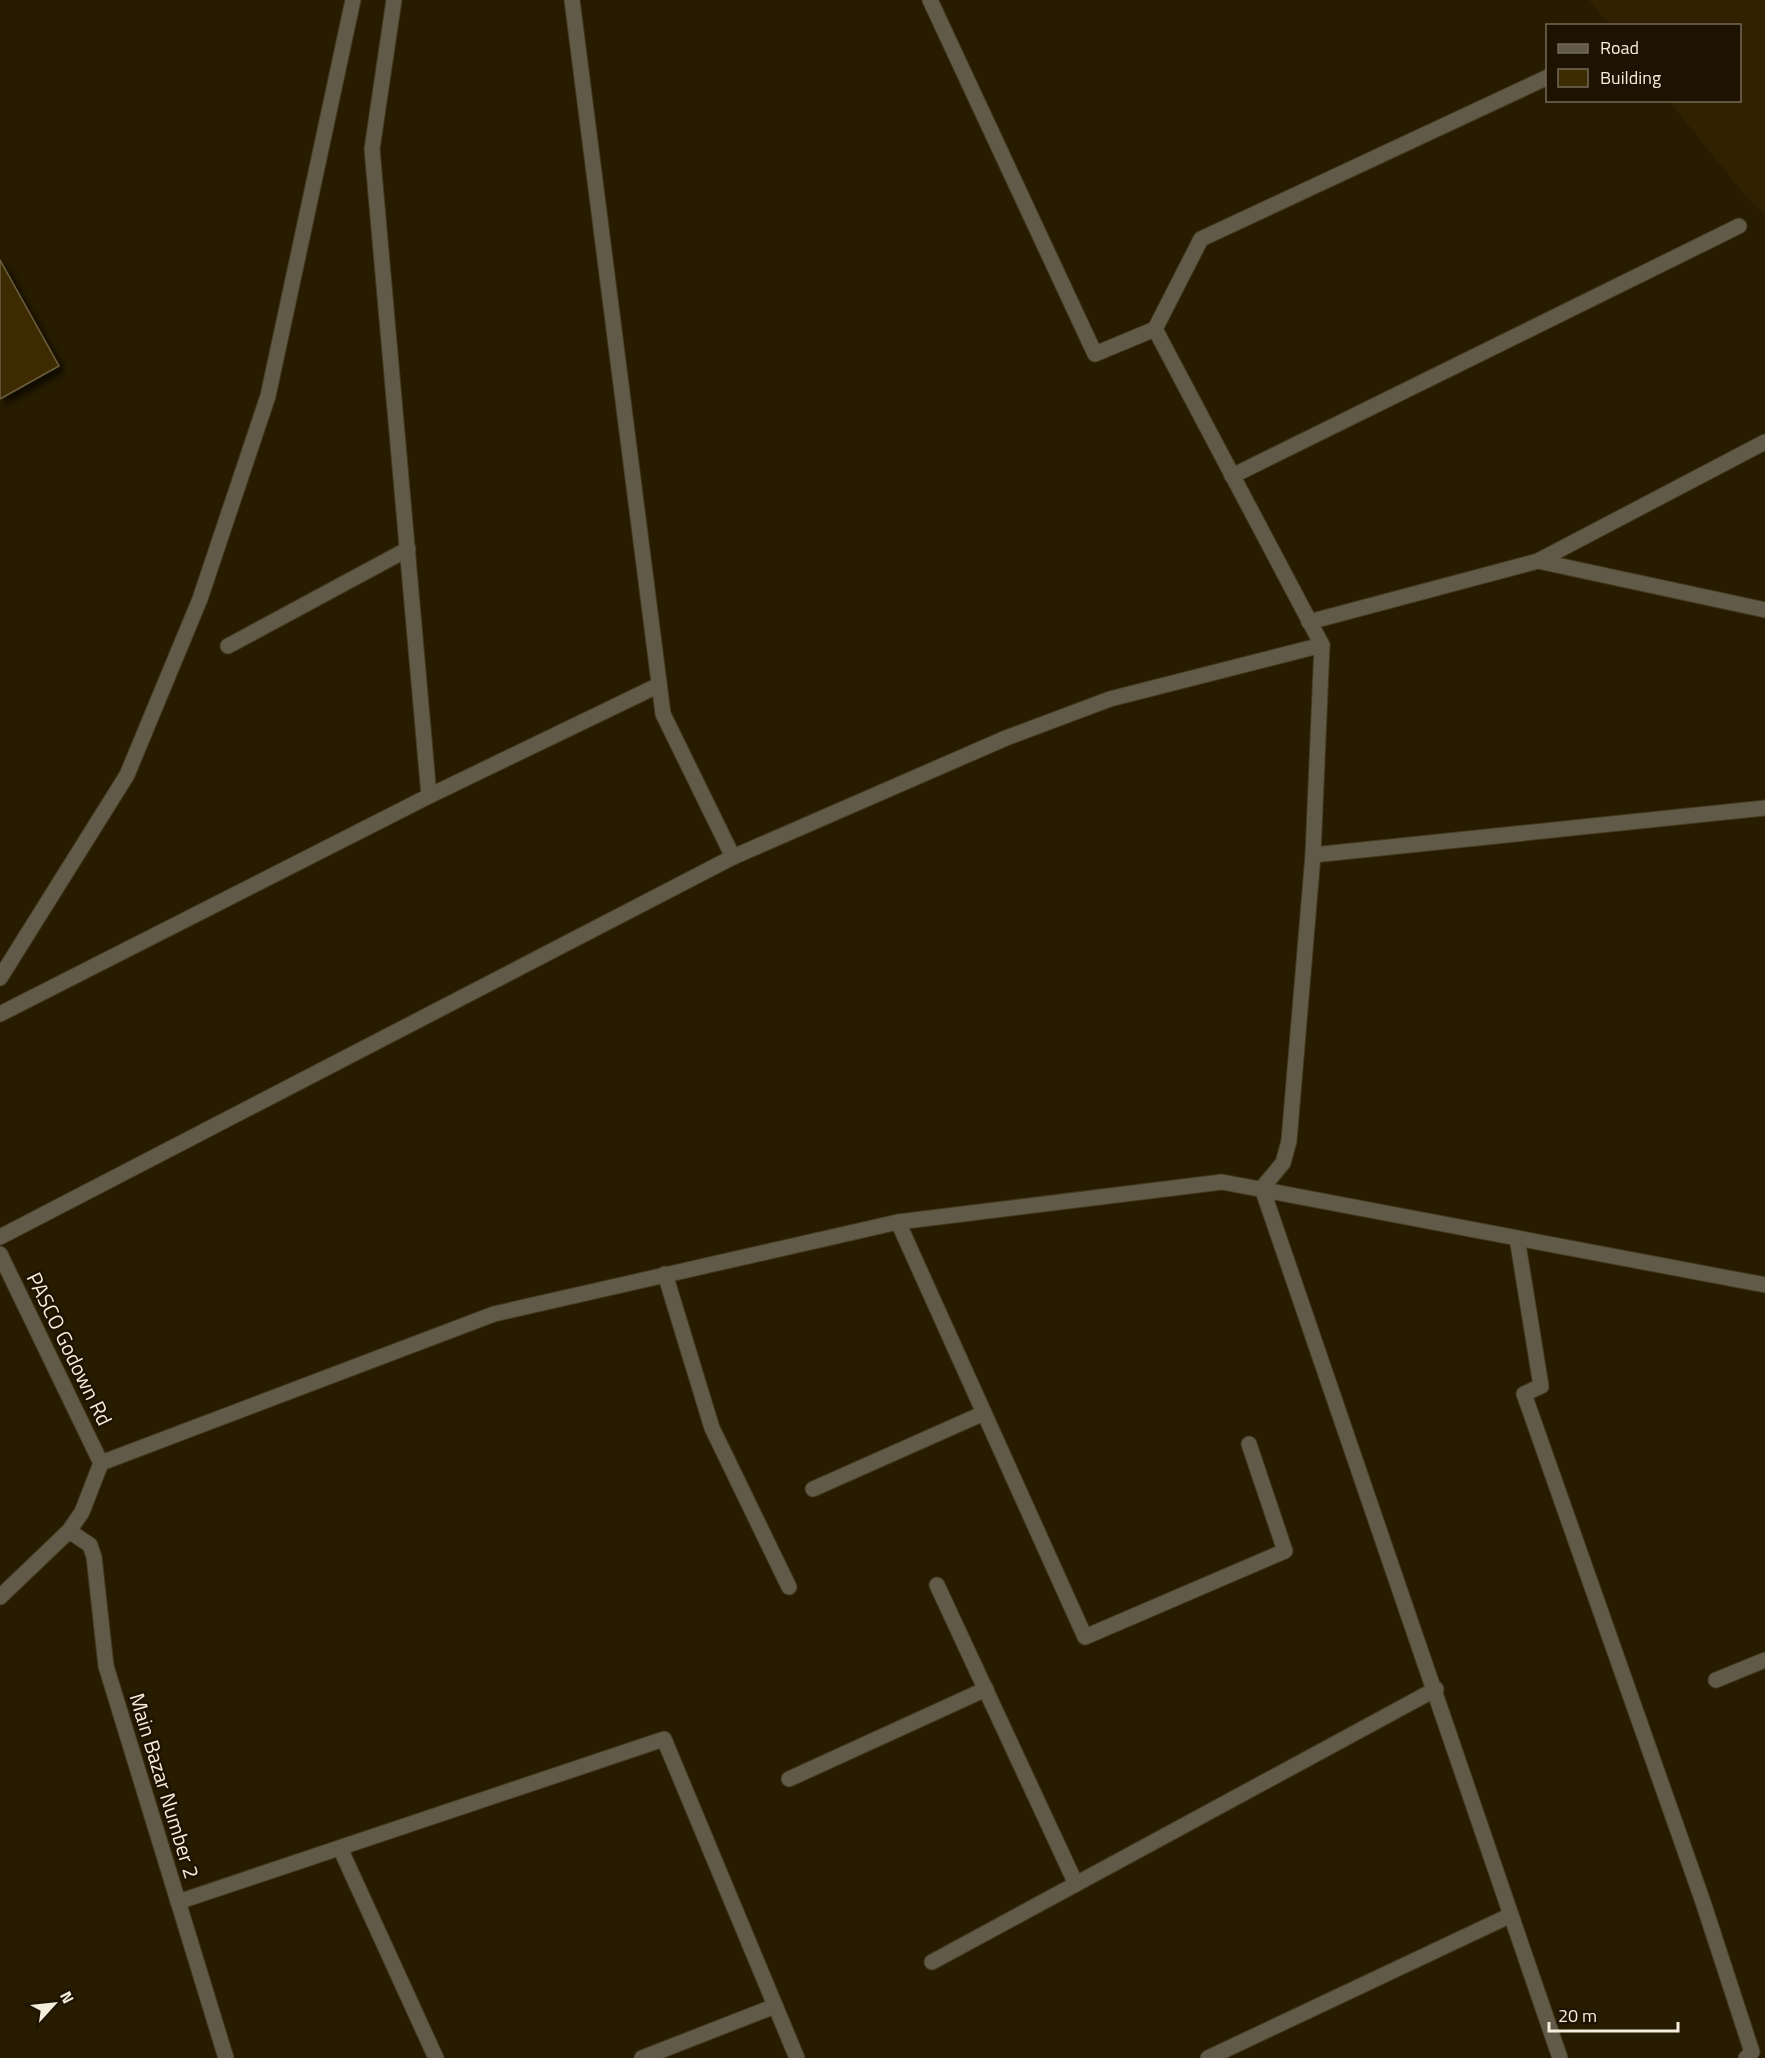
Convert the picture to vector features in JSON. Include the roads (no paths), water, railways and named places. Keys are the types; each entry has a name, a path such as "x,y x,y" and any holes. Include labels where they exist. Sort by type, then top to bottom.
{"street":[{"path":"0,978 127,775 200,599 268,396 352,0"},
{"path":"394,0 372,148 429,796"},
{"path":"572,0 663,714 733,857"},
{"path":"930,0 1095,354 1155,329 1200,239 1546,78"},
{"path":"1232,476 1739,226"},
{"path":"1155,329 1322,645 1313,855 1289,1141 1283,1163 1262,1188"},
{"path":"1309,622 1539,561 1765,442"},
{"path":"228,646 408,549"},
{"path":"1539,561 1765,610"},
{"path":"0,1237 733,857 1006,738 1110,699 1322,645"},
{"path":"0,1014 429,796 659,685"},
{"path":"1313,855 1765,808"},
{"path":"0,1597 69,1531 82,1512 100,1463 494,1314 898,1222 1222,1182 1765,1285"},
{"path":"1262,1188 1436,1689 1560,2058"},
{"path":"898,1222 1086,1637 1284,1551 1249,1444"},
{"path":"1517,1238 1542,1386 1524,1394 1754,2052"},
{"name":"PASCO Godown Rd","path":"0,1254 100,1463"},
{"path":"665,1275 712,1428 789,1587"},
{"path":"813,1489 984,1413"},
{"name":"Main Bazar Number 2","path":"69,1531 90,1545 94,1557 106,1666 226,2058"},
{"path":"937,1585 1076,1884"},
{"path":"1716,1680 1765,1660"},
{"path":"789,1779 986,1689"},
{"path":"932,1962 1436,1689"},
{"path":"178,1902 664,1739 797,2058"},
{"path":"340,1848 436,2058"},
{"path":"1208,2058 1511,1915"},
{"path":"642,2058 776,2006"}]}
